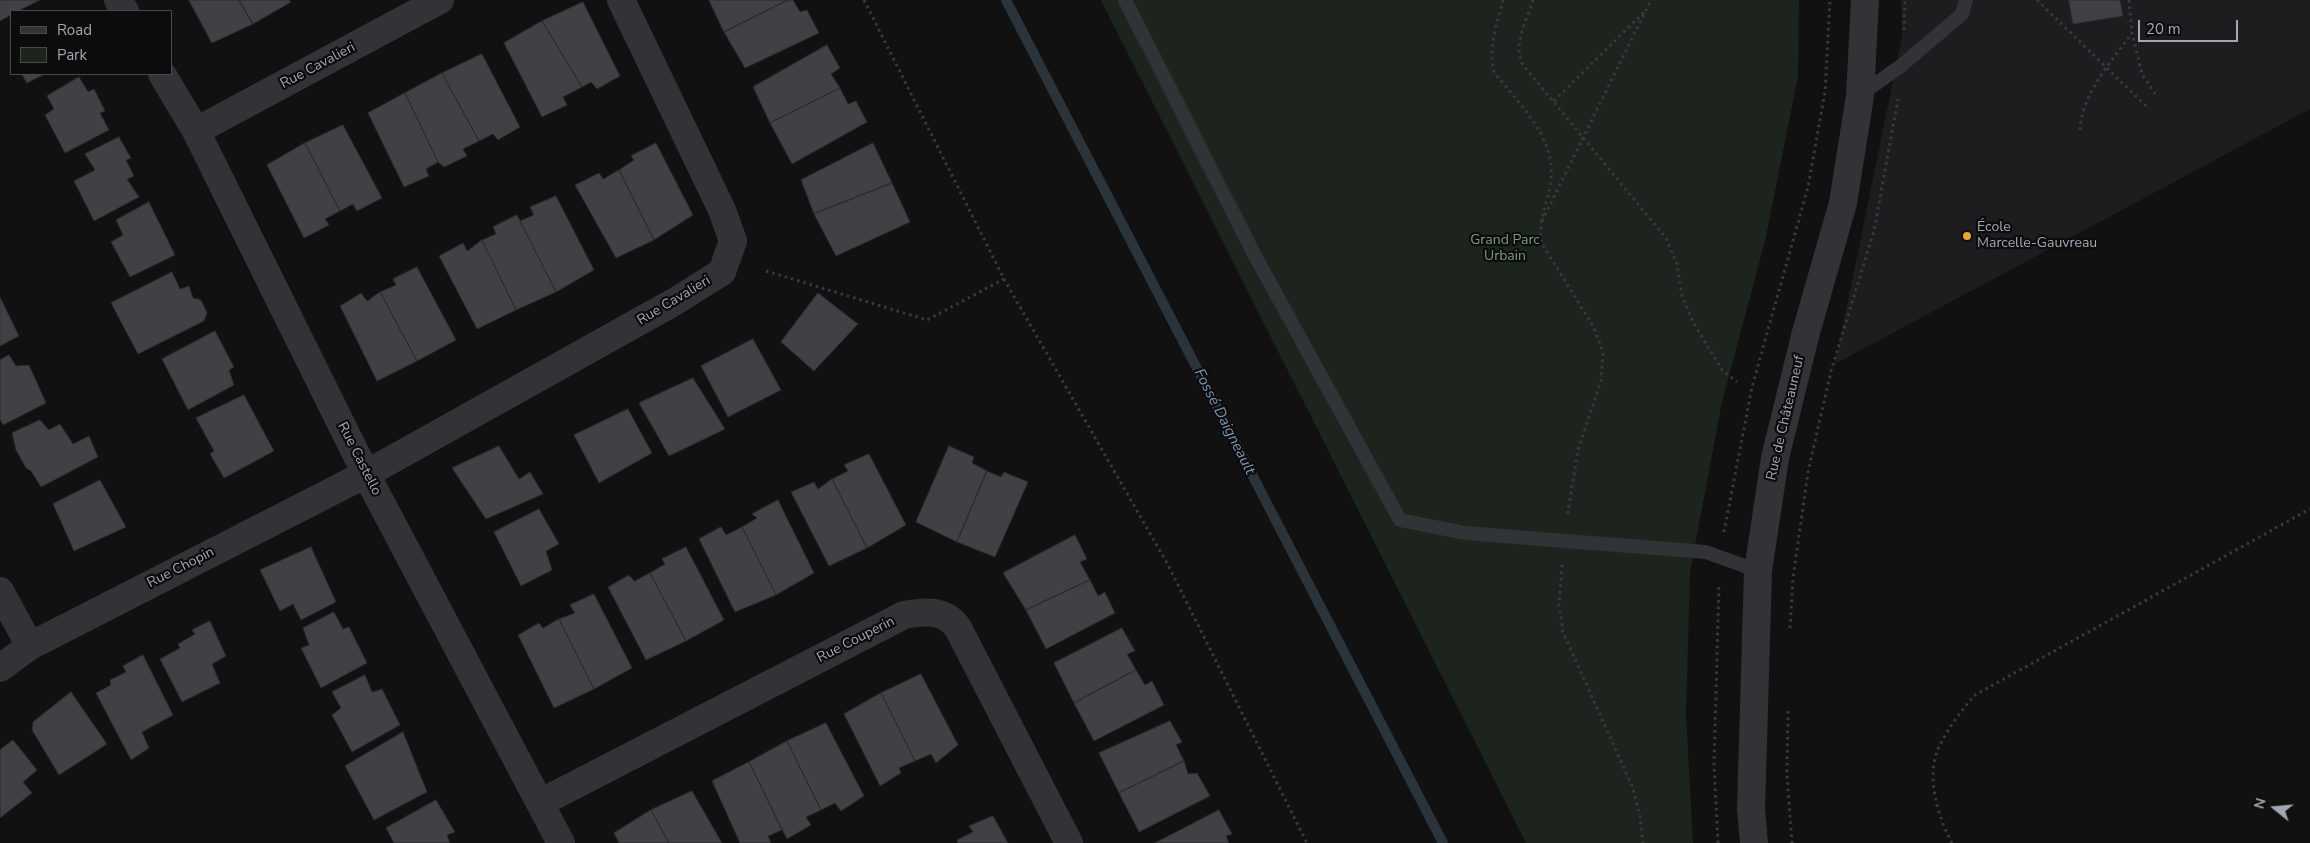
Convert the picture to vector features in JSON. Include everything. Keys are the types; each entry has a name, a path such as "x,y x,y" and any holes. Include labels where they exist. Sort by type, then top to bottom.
{"street":[{"name":"Rue Cavalieri","path":"196,131 440,0"},
{"name":"Rue Cavalieri","path":"366,474 674,302 722,272 733,241 722,210 621,0"},
{"name":"Rue de Châteauneuf","path":"1754,843 1750,809 1758,571 1775,458 1805,336 1842,203 1860,96 1865,0"},
{"name":"Rue Castello","path":"163,75 196,131 366,474 561,843"},
{"name":"Rue Chopin","path":"0,668 30,646 366,474"},
{"path":"0,591 30,646"},
{"name":"Rue Couperin","path":"540,803 904,616 926,611 941,614 958,628 1069,843"}],"lane":[{"path":"1125,0 1254,254 1400,520 1464,533 1706,552 1758,571"},
{"path":"1860,96 1902,65 1962,14 1966,0"}],"path":[{"path":"864,0 1004,279 1167,563 1307,843"},
{"path":"1503,0 1493,43 1491,61 1494,72 1541,132 1551,155 1551,179 1539,227 1541,242 1593,326 1603,352 1601,382 1578,450 1564,540 1559,605 1563,632 1632,786 1640,816 1643,843"},
{"path":"1533,0 1518,47 1519,57 1523,65 1584,136 1666,238 1677,264 1682,296 1693,322 1722,370 1737,382"},
{"path":"1539,227 1651,0"},
{"path":"1904,33 1905,0"},
{"path":"2037,0 2149,109"},
{"path":"2129,0 2132,33 2142,74 2156,95"},
{"path":"1554,101 1646,10"},
{"path":"2080,130 2081,114 2086,100 2132,33"},
{"path":"1790,634 1793,578 1808,472 1831,371 1874,231 1897,106"},
{"path":"766,271 927,320 1004,279"},
{"path":"1952,843 1943,826 1933,781 1936,758 1938,750 1956,719 1975,695 2310,509"},
{"path":"1788,709 1787,775 1792,843"}],"shaded area":[{"name":"École Marcelle-Gauvreau","path":"1901,0 2310,0 2310,109 1835,364 1902,37"}],"green space":[{"name":"Grand Parc Urbain","path":"1101,0 1799,0 1798,76 1765,241 1722,402 1690,572 1686,714 1693,843 1526,843"}],"building":[{"path":"0,0 40,0 20,10 10,10 10,16 0,21"},
{"path":"189,0 239,0 253,24 212,43"},
{"path":"239,0 289,0 291,2 253,24"},
{"path":"709,0 788,0 724,32"},
{"path":"788,0 793,0 800,12 807,10 819,33 745,68 724,32"},
{"path":"2069,0 2120,0 2123,16 2073,24"},
{"path":"583,2 620,76 597,89 591,82 582,87 542,21"},
{"path":"542,21 582,87 563,97 567,105 542,117 504,43"},
{"path":"827,45 840,68 831,74 840,88 770,123 753,87"},
{"path":"482,54 520,127 498,140 493,134 479,141 442,73"},
{"path":"442,73 479,141 463,149 467,156 444,167 438,162 405,93"},
{"path":"23,75 43,75 27,83"},
{"path":"79,77 88,92 94,89 105,111 100,113 109,130 65,153 45,115 54,109 47,96"},
{"path":"840,88 848,104 856,101 867,122 792,164 770,123"},
{"path":"405,93 438,162 426,169 429,176 404,187 368,113"},
{"path":"343,125 382,198 357,211 353,204 340,211 305,143"},
{"path":"119,137 131,158 126,160 134,176 127,179 139,197 94,221 74,181 95,170 85,154"},
{"path":"305,143 340,211 325,219 329,225 304,238 267,165"},
{"path":"656,143 693,215 654,240 619,170 634,160 631,156"},
{"path":"873,143 892,183 814,214 801,180"},
{"path":"619,170 654,240 616,258 575,185 599,173 603,179"},
{"path":"892,183 910,222 836,256 814,214"},
{"path":"556,196 594,270 556,292 520,221 534,215 530,207"},
{"path":"149,202 175,255 130,277 111,242 123,235 116,220"},
{"path":"517,215 556,292 516,310 482,240 496,234 493,227"},
{"path":"482,240 516,310 477,329 439,256 463,243 467,251"},
{"path":"417,267 456,340 417,361 380,292 396,285 393,279"},
{"path":"172,272 180,289 189,286 193,298 201,300 207,313 204,321 138,354 111,303"},
{"path":"380,292 417,361 377,381 340,306 361,293 367,301"},
{"path":"818,293 858,324 814,371 781,342"},
{"path":"0,297 19,336 0,346"},
{"path":"215,331 234,367 229,370 234,385 188,410 162,359"},
{"path":"753,339 781,390 728,417 701,366"},
{"path":"9,355 16,366 29,365 46,403 3,425 0,419 0,360"},
{"path":"693,378 725,429 669,456 639,403"},
{"path":"244,395 274,451 224,478 210,454 214,451 196,418"},
{"path":"628,409 652,453 599,483 574,435"},
{"path":"40,420 49,430 60,424 73,444 89,436 98,457 41,487 31,471 26,468 16,450 12,433"},
{"path":"499,446 519,479 530,472 543,494 486,519 452,468"},
{"path":"949,446 974,457 972,463 987,471 957,542 916,522"},
{"path":"869,454 906,525 867,548 832,479 848,471 844,465"},
{"path":"987,471 1001,477 1004,472 1028,482 995,557 957,542"},
{"path":"832,479 867,548 829,566 791,492 814,482 818,489"},
{"path":"100,480 126,527 74,551 53,504"},
{"path":"778,500 814,573 776,595 742,527 757,518 752,514"},
{"path":"539,509 559,544 546,551 552,570 521,586 494,532"},
{"path":"721,527 726,535 742,527 776,595 735,612 699,539"},
{"path":"1075,535 1087,559 1080,562 1090,580 1026,610 1003,573"},
{"path":"311,547 336,602 301,620 293,604 280,611 260,570"},
{"path":"686,547 724,620 686,641 650,573 665,564 662,559"},
{"path":"650,573 686,641 646,660 608,587 629,575 634,581"},
{"path":"1090,580 1098,596 1105,592 1115,613 1046,649 1026,610"},
{"path":"594,594 632,668 594,689 559,619 575,613 570,605"},
{"path":"334,612 343,629 349,627 367,663 321,688 301,648 309,645 303,628"},
{"path":"559,619 594,689 554,708 518,635 539,623 543,628"},
{"path":"210,621 226,656 212,664 220,683 182,702 160,659 180,648 178,644 195,634 192,630"},
{"path":"1122,628 1135,651 1127,654 1136,670 1074,703 1054,663"},
{"path":"143,655 173,715 142,732 149,748 131,760 96,693 111,685 110,680 126,672 123,666"},
{"path":"1136,670 1145,685 1152,681 1164,705 1094,741 1074,703"},
{"path":"921,674 958,745 936,763 931,754 915,761 881,693"},
{"path":"365,675 372,692 382,689 400,725 352,752 332,715 341,708 332,692"},
{"path":"71,692 107,744 59,775 32,730 33,722"},
{"path":"881,693 915,761 899,768 901,773 880,786 844,714"},
{"path":"1170,721 1182,742 1176,745 1184,761 1119,793 1099,753"},
{"path":"826,723 864,796 841,811 835,803 821,810 787,741"},
{"path":"403,732 427,792 374,820 345,766"},
{"path":"13,740 37,770 23,782 32,793 0,818 0,750"},
{"path":"787,741 821,810 806,817 811,825 787,839 749,762"},
{"path":"1184,761 1188,774 1197,773 1210,796 1139,832 1119,793"},
{"path":"749,762 782,830 768,836 771,843 740,843 712,781"},
{"path":"692,791 722,843 669,843 651,810"},
{"path":"436,800 455,832 447,835 450,843 394,843 386,828"},
{"path":"651,810 669,843 619,843 614,833"},
{"path":"1219,810 1232,834 1226,836 1229,843 1155,843"},
{"path":"993,816 1008,843 958,843 957,840 973,832 969,826"}],"waterway":[{"name":"Fossé Daigneault","path":"1006,0 1443,843"}],"place":[{"name":"École Marcelle-Gauvreau","path":"1967,236"}]}
